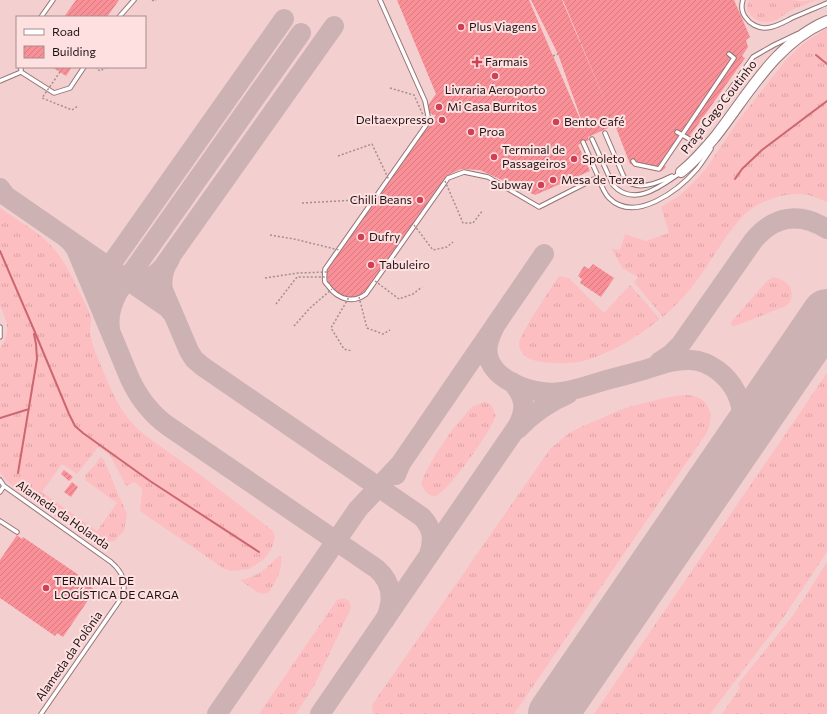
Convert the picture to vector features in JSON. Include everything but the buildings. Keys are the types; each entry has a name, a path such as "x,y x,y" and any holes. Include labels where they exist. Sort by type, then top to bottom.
{"main road":[{"name":"Praça Gago Coutinho","path":"681,172 699,156 727,122 770,64 783,51 810,30 825,22"}],"lane":[{"path":"42,16 53,0"},
{"path":"120,16 134,0"},
{"path":"380,0 425,101 429,121 325,269 325,281 343,298 353,300 366,294 448,178 464,172 488,177 539,207 598,177"},
{"path":"743,0 742,9 745,17 756,26 766,28 776,26 827,3"},
{"path":"677,132 691,140 696,138 753,57 788,38 825,22"},
{"path":"633,161 635,164 659,169 734,58 729,54"},
{"path":"21,72 54,93 70,88 83,68"},
{"path":"0,81 21,72"},
{"path":"717,103 723,100"},
{"path":"583,142 604,190 610,199 624,207 641,207 657,201 682,184 704,160 727,122"},
{"name":"Praça Gago Coutinho","path":"605,133 623,175 632,185 648,185 681,172"},
{"path":"592,139 613,184 622,192 636,195 651,191 681,172"},
{"path":"0,327 0,337"},
{"name":"Alameda da Holanda","path":"0,480 4,486 116,566"},
{"path":"0,492 4,486"},
{"path":"0,521 17,532"},
{"name":"Alameda da Polônia","path":"42,714 123,595 124,584 116,566"}],"path":[{"path":"152,0 156,0"},
{"path":"553,56 558,54"},
{"path":"96,68 100,71 105,68"},
{"path":"60,72 42,98 72,110 78,106"},
{"path":"390,88 414,95 428,126"},
{"path":"584,127 611,115"},
{"path":"338,156 372,144 389,180"},
{"path":"445,181 463,223 473,223 483,210"},
{"path":"302,203 375,199"},
{"path":"414,225 433,250 447,247 453,242"},
{"path":"270,235 294,239 338,250"},
{"path":"265,278 298,273 326,272"},
{"path":"276,304 297,277 326,277"},
{"path":"375,282 399,298 414,294 422,287"},
{"path":"294,326 310,308 332,289"},
{"path":"359,298 367,328 383,334 390,330"},
{"path":"348,299 331,328 344,349 352,351"}],"shaded area":[{"path":"0,0 827,0 827,714 0,714"}],"green space":[{"path":"749,0 817,0 791,10 774,21 762,22 752,17 747,9"},
{"path":"827,28 827,202 808,195 794,194 772,198 752,208 740,219 690,289 663,317 634,282 638,277 622,268 612,249 620,250 625,234 646,241 669,233 661,207 679,196 706,169 738,121 786,60 804,43"},
{"path":"0,208 43,238 55,250 69,271 90,316 90,331 95,350 114,396 124,413 146,436 202,476 273,531 275,538 271,550 263,560 249,569 231,571 223,568 140,511 142,489 135,482 126,486 110,455 98,447 77,474 62,464 42,492 97,531 117,503 85,480 85,475 95,465 100,457 104,460 127,514 124,531 114,541 99,543 78,532 17,490 0,472 0,349 6,338 7,328 0,306"},
{"path":"559,276 569,278 604,313 630,285 660,319 622,345 590,359 579,362 565,363 534,361 522,353 519,345 520,340 529,322"},
{"path":"773,277 781,279 789,285 792,296 789,303 786,306 732,326 731,322 767,281"},
{"path":"827,373 827,552 783,618 710,714 594,714"},
{"path":"683,395 701,399 707,405 710,413 710,419 706,434 514,714 373,714 372,705 550,449 569,433 625,408 664,398"},
{"path":"484,402 491,405 494,413 496,414 491,427 458,475 441,493 435,496 430,495 421,484 435,455 452,430 472,407"},
{"path":"281,556 281,566 278,575 269,592 263,594 257,592 240,580 257,574"},
{"path":"827,562 827,714 722,714 740,688 738,684 794,614"},
{"path":"344,598 349,601 351,608 314,686 296,714 259,714 337,600"}],"waterway":[{"path":"816,55 827,64"},
{"path":"735,179 742,169 762,150 827,101"},
{"path":"0,251 34,330"},
{"path":"34,330 75,426 150,481 259,552"},
{"path":"18,473 37,359 34,334"},
{"path":"0,418 29,409"}],"taxiway":[{"path":"100,304 100,294 104,276 109,267 284,19"},
{"path":"120,275 126,278 138,280 149,278 163,267 334,26"},
{"path":"110,329 111,310 118,292 301,33"},
{"path":"0,188 6,196 168,308 172,313"},
{"path":"659,362 671,354 681,344 753,241 761,232 779,221 797,218 807,220 827,229"},
{"path":"64,236 76,249 130,379 137,393 146,405 168,426 377,569 382,574 389,586 391,599 385,620"},
{"path":"396,475 401,463 544,254"},
{"path":"170,259 163,274 163,290 189,351 194,359 422,517 426,521 432,534 432,544 429,555"},
{"path":"496,324 488,342 488,354 492,366 497,372 511,382 536,391 554,393 572,390 679,360 698,361 718,370 733,386 740,403 742,413 742,422 737,440 723,466"},
{"path":"320,714 517,427 522,414 523,403 520,393 512,382"},
{"path":"518,429 541,409 568,394"},
{"path":"217,714 358,509 401,463"}],"runway":[{"path":"553,714 827,314"}],"place":[{"name":"Plus Viagens","path":"461,27"},
{"name":"Farmais","path":"477,62"},
{"name":"Livraria Aeroporto","path":"495,76"},
{"name":"Mi Casa Burritos","path":"439,107"},
{"name":"Deltaexpresso","path":"442,120"},
{"name":"Bento Café","path":"556,122"},
{"name":"Proa","path":"471,132"},
{"name":"Terminal de Passageiros","path":"494,157"},
{"name":"Spoleto","path":"574,159"},
{"name":"Mesa de Tereza","path":"553,180"},
{"name":"Subway","path":"541,185"},
{"name":"Chilli Beans","path":"420,200"},
{"name":"Dufry","path":"361,237"},
{"name":"Tabuleiro","path":"371,265"},
{"name":"TERMINAL DE LOGÍSTICA DE CARGA","path":"46,588"}]}
